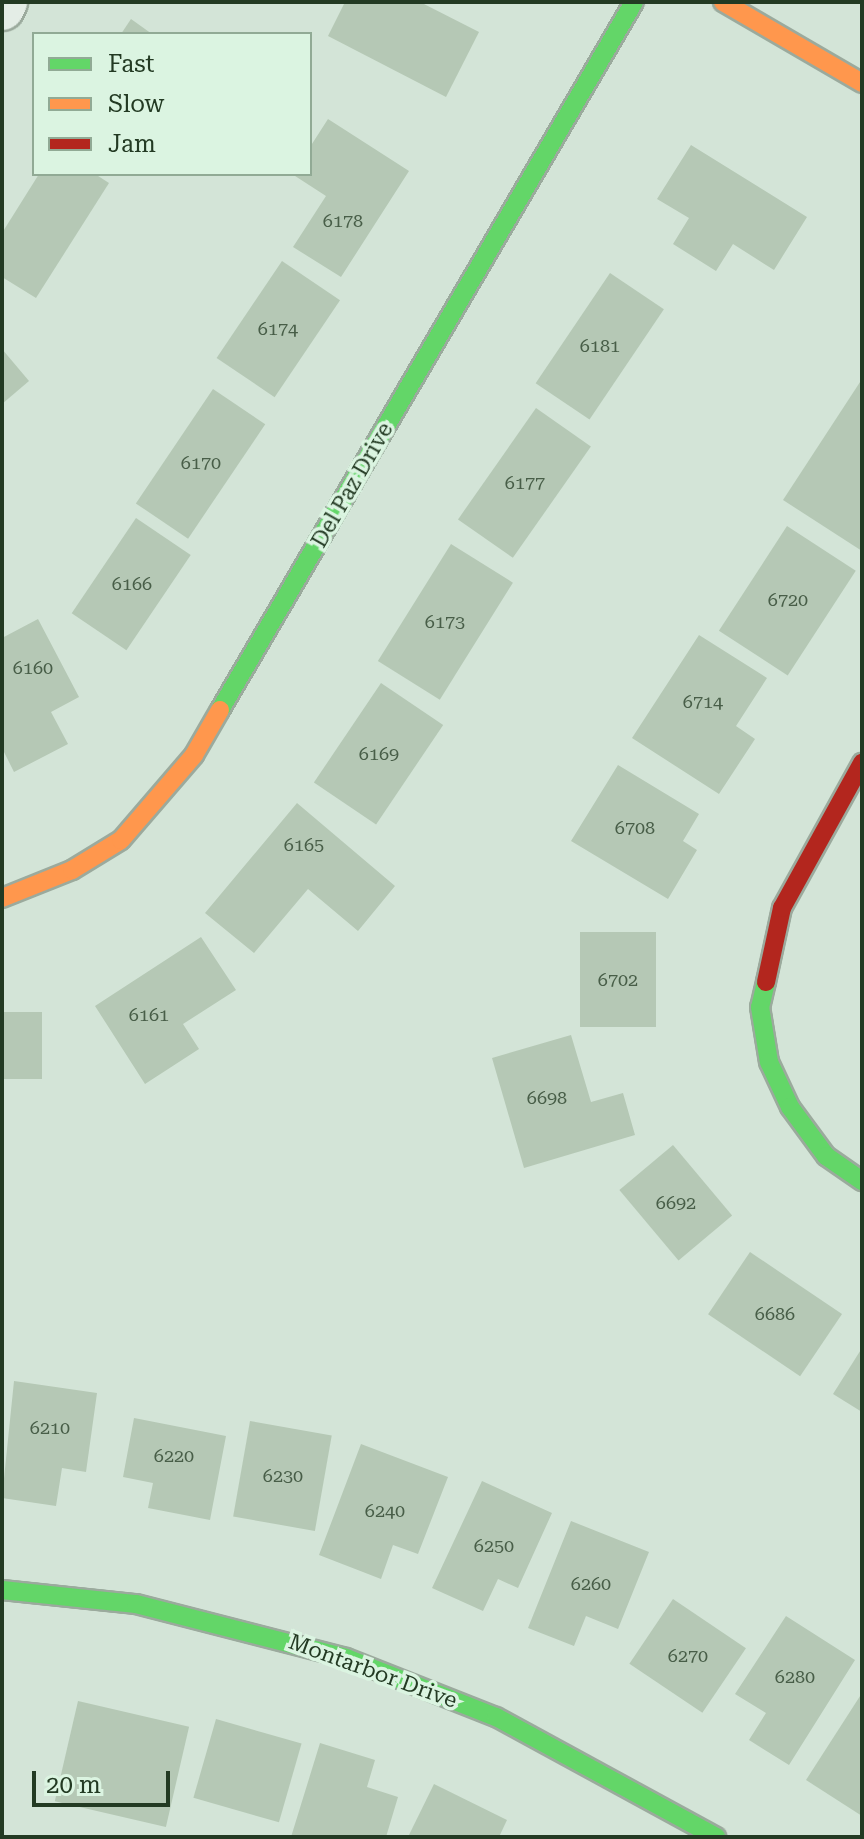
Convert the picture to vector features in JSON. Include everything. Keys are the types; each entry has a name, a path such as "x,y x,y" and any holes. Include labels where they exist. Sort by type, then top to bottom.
{"street":[{"path":"2,8 5,2"},
{"name":"Del Paz Drive","path":"2,898 72,870 121,840 194,755 634,2"},
{"path":"723,2 862,83"},
{"path":"862,763 782,908 760,1007 769,1062 790,1107 826,1156 862,1181"},
{"name":"Montarbor Drive","path":"2,1590 136,1604 346,1658 496,1717 716,1837"}],"building":[{"path":"345,2 420,2 479,32 446,97 328,36"},
{"path":"131,19 149,32 122,32"},
{"path":"328,119 409,171 341,277 293,247 326,196 295,176 312,176 312,144"},
{"path":"691,145 807,217 774,270 733,244 716,271 673,244 689,218 657,199"},
{"path":"38,176 98,176 109,183 36,298 2,277 2,233"},
{"path":"282,261 340,300 275,397 217,358"},
{"path":"610,273 664,309 590,420 536,383"},
{"path":"2,349 29,381 2,404"},
{"path":"862,379 862,551 783,500"},
{"path":"213,389 265,424 188,539 136,503"},
{"path":"536,408 591,446 513,558 458,519"},
{"path":"136,518 191,555 126,650 72,613"},
{"path":"787,526 856,571 788,675 719,631"},
{"path":"451,544 513,583 440,700 378,661"},
{"path":"38,619 79,697 51,712 68,744 14,772 2,748 2,638"},
{"path":"699,635 767,678 736,726 755,739 719,794 632,738"},
{"path":"381,683 443,725 376,824 314,782"},
{"path":"618,765 699,814 683,841 697,850 668,899 571,841"},
{"path":"297,803 395,886 358,931 308,889 254,953 205,913"},
{"path":"580,932 656,932 656,1027 580,1027"},
{"path":"201,937 236,990 183,1024 199,1049 145,1084 95,1006"},
{"path":"2,1012 42,1012 42,1079 2,1079"},
{"path":"571,1035 591,1102 623,1093 635,1135 524,1168 492,1058"},
{"path":"673,1145 732,1215 679,1260 619,1190"},
{"path":"750,1252 842,1314 800,1376 708,1314"},
{"path":"862,1348 862,1412 833,1394"},
{"path":"14,1381 97,1393 86,1472 62,1468 56,1506 2,1498"},
{"path":"134,1418 226,1436 210,1520 148,1508 153,1483 123,1477"},
{"path":"250,1421 332,1435 315,1531 233,1517"},
{"path":"361,1444 448,1477 418,1554 393,1545 381,1579 319,1555"},
{"path":"482,1481 552,1513 518,1588 498,1579 483,1611 432,1588"},
{"path":"571,1521 649,1552 618,1629 586,1616 574,1646 528,1628"},
{"path":"673,1599 746,1648 702,1713 629,1664"},
{"path":"786,1616 855,1660 789,1765 749,1740 766,1713 735,1694"},
{"path":"862,1693 862,1816 806,1780"},
{"path":"78,1701 189,1727 166,1827 55,1801"},
{"path":"216,1719 302,1744 279,1822 193,1798"},
{"path":"320,1743 375,1760 367,1787 398,1797 386,1837 291,1837"},
{"path":"434,1784 507,1820 499,1837 408,1837"}],"traffic: fast":[{"path":"220,710 634,2"},
{"path":"766,982 760,1007 769,1062 790,1107 826,1156 862,1181"},
{"path":"2,1590 136,1604 346,1658 496,1717 716,1837"}],"traffic: slow":[{"path":"723,2 862,83"},
{"path":"2,898 72,870 121,840 194,755 220,710"}],"traffic: jam":[{"path":"766,982 782,908 862,763"}]}
